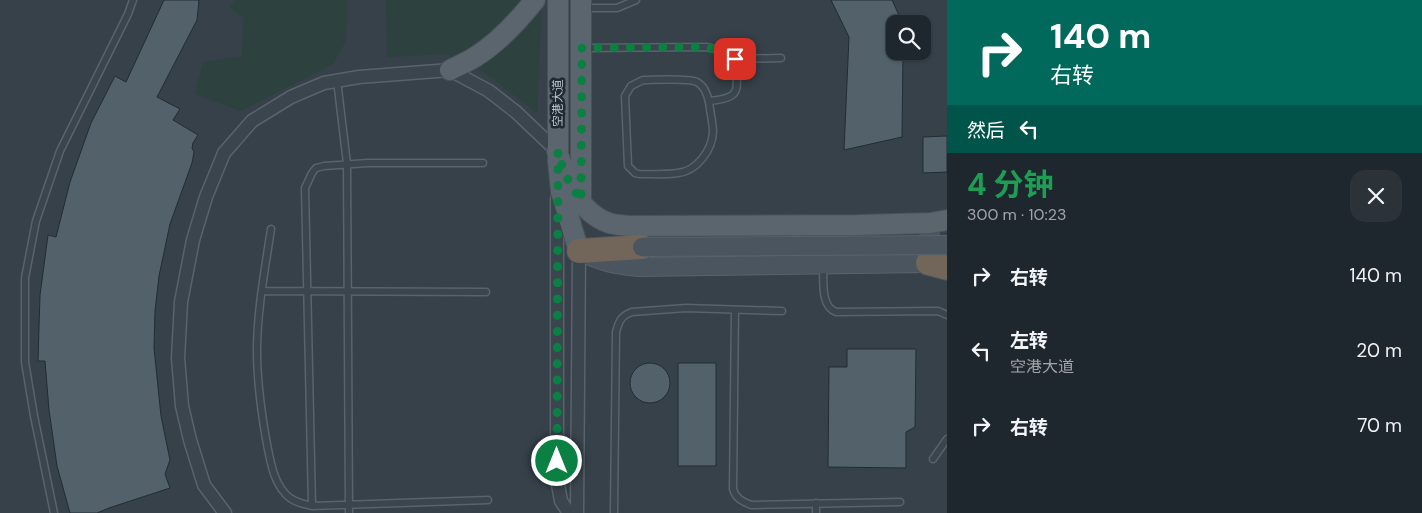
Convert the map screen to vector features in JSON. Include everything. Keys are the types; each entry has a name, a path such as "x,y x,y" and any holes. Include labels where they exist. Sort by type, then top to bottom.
{"highway":[{"path":"579,251 642,247"}],"main road":[{"path":"450,70 475,57 497,40 535,0"},
{"name":"空港大道","path":"558,0 558,151 561,192 579,251"},
{"name":"空港大道","path":"579,251 581,201 581,4"},
{"path":"558,151 566,178 581,201 598,218 610,223 628,226 849,225 938,222"}],"street":[{"path":"225,513 204,485 190,440 182,406 178,358 181,302 193,240 206,197 224,153 252,121 291,97 324,83 359,77 450,70 489,91 516,112 558,151 557,478 561,500 569,513"},
{"path":"577,513 579,251 597,260 614,265 639,267 938,266 938,222"},
{"path":"642,247 947,245"}],"lane":[{"path":"54,513 25,362 25,278 36,221 60,151 128,14 133,0"},
{"path":"581,4 617,8 626,2 636,0"},
{"path":"582,48 706,47 719,50 735,59 781,58"},
{"path":"709,101 727,100 735,93 737,86 735,59"},
{"path":"338,80 347,164 349,513"},
{"path":"643,80 693,80 701,85 709,101 713,130 712,140 705,155 696,165 680,173 639,174 631,170 628,162 625,96 631,86 643,80"},
{"path":"312,506 305,188 307,180 316,168 347,164 483,163"},
{"path":"271,230 262,291 257,350 259,388 269,457 275,477 282,489 289,497 300,503 312,506 488,500"},
{"path":"823,266 826,305 830,310 836,312 938,311 947,315"},
{"path":"262,291 486,292"},
{"path":"614,513 616,332 619,321 624,315 632,312 686,308 782,311"},
{"path":"735,310 733,488 735,496 751,505 900,502"},
{"path":"933,459 947,438"},
{"path":"816,503 816,513"}],"shaded area":[{"path":"0,0 947,0 947,513 0,513"}],"green space":[{"path":"236,0 347,0 346,41 333,64 240,111 195,94 203,62 242,56 243,18 230,7"},
{"path":"386,0 542,0 537,113 480,69 446,54 387,57"}],"building":[{"path":"164,0 199,0 197,20 157,97 180,109 173,120 198,135 193,143 192,163 170,224 159,276 155,311 154,348 161,416 170,460 165,474 170,488 97,513 70,513 57,466 49,410 45,361 38,361 40,295 48,235 56,237 70,182 91,123 115,76 126,82"},
{"path":"831,0 892,0 899,15 886,15 886,60 903,60 902,137 844,150 849,37"},
{"path":"947,136 947,172 923,173 923,137"},
{"path":"847,349 916,349 915,427 906,432 906,468 828,467 829,367 847,367"},
{"path":"650,363 664,369 670,383 664,397 650,403 636,397 630,383 636,369"},
{"path":"678,363 716,363 716,466 678,466"}],"route":[{"path":"557,461 558,151 569,184 581,201 582,48 706,47 719,50 735,59"}]}
